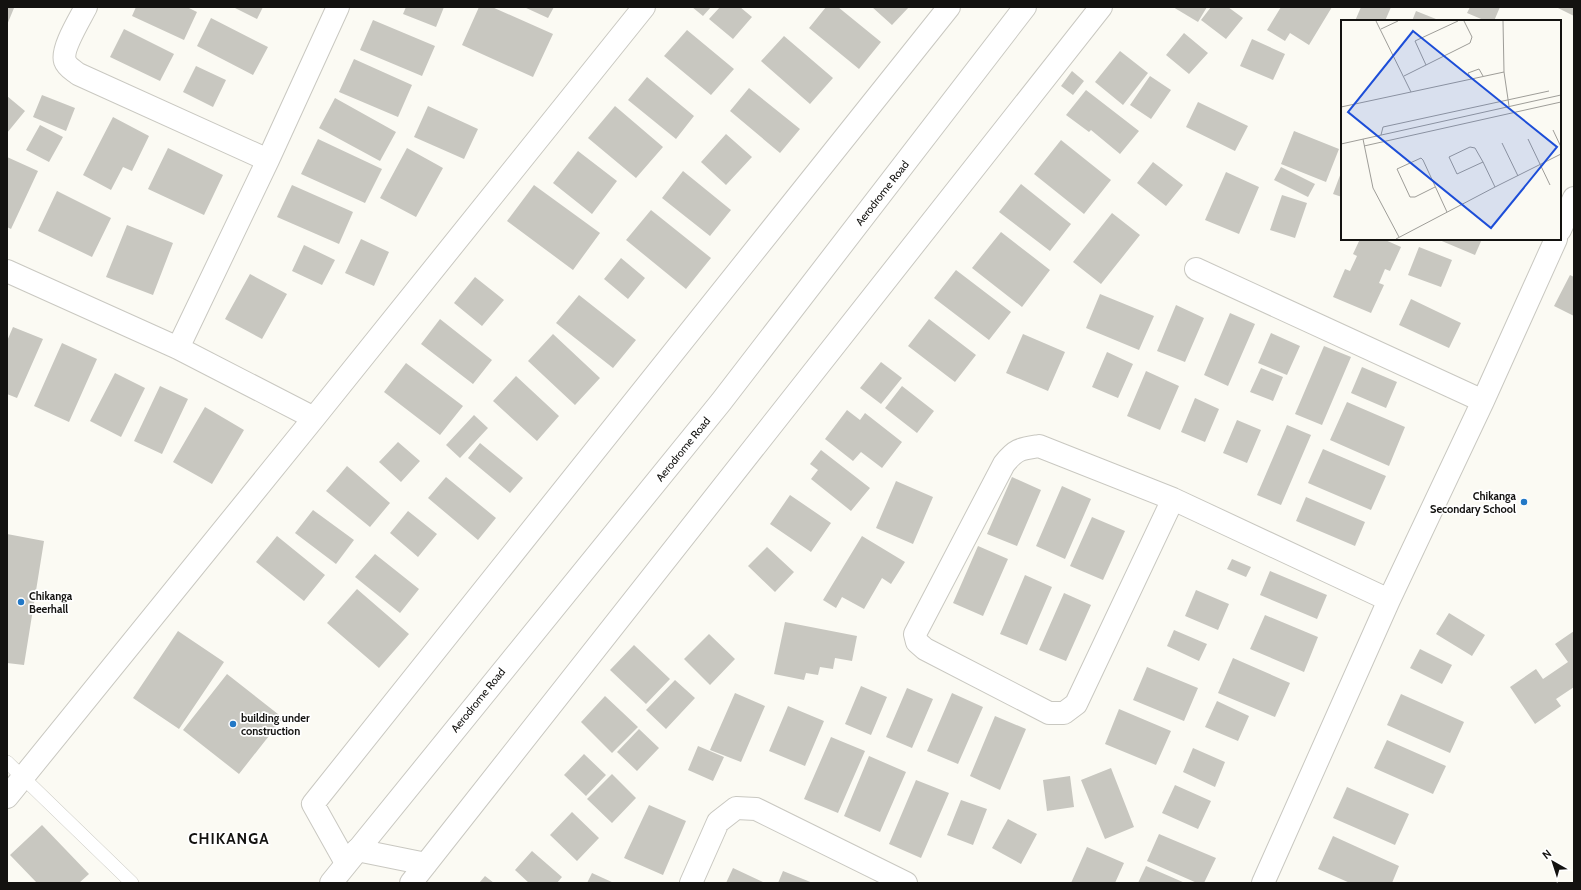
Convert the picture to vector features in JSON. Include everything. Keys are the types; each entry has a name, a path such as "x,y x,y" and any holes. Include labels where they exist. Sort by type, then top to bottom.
{"street":[{"path":"86,7 64,51 64,60 67,66 78,74 268,160"},
{"path":"178,348 268,160 338,7"},
{"path":"7,797 644,7"},
{"path":"426,864 352,856 313,804 949,7"},
{"name":"Aerodrome Road","path":"331,883 721,402 1025,7"},
{"path":"411,883 1101,7"},
{"path":"1561,227 1570,201"},
{"path":"1263,883 1389,600 1483,401 1556,240"},
{"path":"1196,269 1483,401"},
{"path":"7,271 178,348 314,418"},
{"path":"1174,499 1076,704 1064,713 1049,713 925,649 917,642 915,634 1004,464 1012,453 1025,448 1039,446 1174,499 1389,600"},
{"path":"691,883 718,822 736,808 756,809 906,883"}],"lane":[{"path":"7,762 132,883"}],"building":[{"path":"7,7 14,8 7,25"},
{"path":"136,7 187,7 197,12 184,40 132,16"},
{"path":"233,7 263,7 257,19"},
{"path":"406,7 444,7 436,27 403,14"},
{"path":"479,7 492,7 553,34 533,77 462,45"},
{"path":"524,7 554,7 548,18"},
{"path":"692,7 711,7 703,16"},
{"path":"720,7 740,7 752,17 733,39 709,19"},
{"path":"826,7 838,7 881,42 859,69 809,28"},
{"path":"872,7 909,7 892,25"},
{"path":"1173,7 1207,7 1198,22"},
{"path":"1211,7 1228,7 1243,18 1226,39 1201,20"},
{"path":"1281,7 1332,7 1309,45 1290,33 1285,41 1267,30"},
{"path":"1361,7 1391,7 1385,20 1355,20"},
{"path":"1470,7 1500,7 1494,20 1484,20 1467,13"},
{"path":"1556,7 1574,7 1574,16"},
{"path":"1416,11 1438,20 1412,20"},
{"path":"211,18 268,47 253,75 197,46"},
{"path":"373,20 435,46 422,76 360,50"},
{"path":"124,29 174,54 160,81 110,57"},
{"path":"687,30 734,69 711,95 664,56"},
{"path":"1184,33 1208,53 1189,74 1166,55"},
{"path":"784,36 833,78 810,104 761,61"},
{"path":"1252,39 1285,54 1273,80 1240,66"},
{"path":"1120,51 1148,73 1123,105 1095,82"},
{"path":"354,59 412,85 398,117 339,92"},
{"path":"196,66 226,80 213,107 183,92"},
{"path":"1072,71 1084,81 1073,95 1061,86"},
{"path":"1150,76 1171,90 1151,119 1130,105"},
{"path":"647,77 694,116 676,139 628,100"},
{"path":"749,88 800,129 780,153 730,111"},
{"path":"1086,90 1139,131 1120,154 1091,130 1089,132 1066,115"},
{"path":"42,95 75,108 66,131 33,117"},
{"path":"7,96 25,111 7,133"},
{"path":"335,98 396,132 380,161 319,128"},
{"path":"1198,102 1248,126 1235,151 1186,127"},
{"path":"428,106 478,129 464,159 414,137"},
{"path":"615,106 663,147 636,178 588,138"},
{"path":"113,117 149,136 132,171 123,167 111,190 83,175"},
{"path":"40,125 63,137 49,162 26,150"},
{"path":"1294,131 1339,149 1326,182 1281,164"},
{"path":"726,134 752,157 726,185 701,162"},
{"path":"318,139 382,169 365,203 301,174"},
{"path":"1061,140 1111,180 1084,214 1034,174"},
{"path":"168,148 223,175 204,215 148,189"},
{"path":"407,148 443,168 416,217 380,198"},
{"path":"578,151 617,181 592,214 553,183"},
{"path":"7,157 38,171 11,229 7,227"},
{"path":"1153,162 1183,185 1166,206 1137,183"},
{"path":"1281,167 1315,184 1308,197 1274,180"},
{"path":"683,171 731,210 710,236 662,198"},
{"path":"1226,172 1259,187 1239,234 1205,220"},
{"path":"1341,173 1341,197 1333,194"},
{"path":"1021,184 1071,224 1050,251 999,212"},
{"path":"292,185 353,212 339,244 277,217"},
{"path":"534,185 600,233 573,270 507,221"},
{"path":"57,191 111,218 92,257 38,231"},
{"path":"1282,195 1307,203 1295,238 1270,230"},
{"path":"651,210 711,258 686,289 626,240"},
{"path":"1112,213 1140,235 1101,284 1073,262"},
{"path":"127,225 173,243 153,295 106,277"},
{"path":"1001,232 1050,270 1022,307 972,268"},
{"path":"361,239 389,252 374,286 345,273"},
{"path":"1360,240 1385,240 1401,247 1390,271 1385,269 1379,283 1384,285 1371,313 1333,297 1345,269 1350,271 1357,256 1353,254"},
{"path":"1439,240 1482,240 1475,255"},
{"path":"304,245 335,260 322,285 292,271"},
{"path":"1419,247 1452,260 1441,287 1408,275"},
{"path":"621,258 645,278 628,299 604,279"},
{"path":"956,270 1011,312 989,340 934,298"},
{"path":"250,274 287,294 262,339 225,319"},
{"path":"1570,275 1574,277 1574,316 1554,306"},
{"path":"475,277 504,300 482,326 454,303"},
{"path":"1100,294 1154,316 1139,350 1086,328"},
{"path":"579,295 636,340 613,368 556,323"},
{"path":"1411,299 1461,323 1449,348 1399,325"},
{"path":"1176,305 1204,318 1185,362 1157,351"},
{"path":"1230,313 1255,324 1228,386 1204,375"},
{"path":"440,319 492,360 473,384 421,344"},
{"path":"929,319 976,355 955,382 908,346"},
{"path":"13,327 43,339 17,398 7,394 7,341"},
{"path":"1271,333 1300,346 1287,375 1258,363"},
{"path":"553,334 600,378 575,405 528,361"},
{"path":"1023,334 1065,352 1048,391 1006,373"},
{"path":"62,343 97,359 69,422 34,406"},
{"path":"1324,346 1351,357 1322,425 1295,414"},
{"path":"1107,352 1133,364 1118,398 1092,387"},
{"path":"881,362 902,378 881,404 860,388"},
{"path":"406,363 463,406 440,435 384,392"},
{"path":"1362,367 1397,382 1386,408 1351,393"},
{"path":"1261,368 1283,377 1273,401 1250,392"},
{"path":"1146,371 1179,386 1160,430 1127,416"},
{"path":"115,373 145,388 121,437 90,421"},
{"path":"516,376 559,416 537,441 493,401"},
{"path":"160,386 188,399 162,454 134,441"},
{"path":"902,386 934,411 917,433 885,408"},
{"path":"1195,398 1219,409 1205,442 1181,432"},
{"path":"1347,402 1405,427 1389,466 1330,440"},
{"path":"205,407 244,430 212,484 173,462"},
{"path":"847,410 860,420 865,413 902,442 882,468 861,452 853,461 825,439"},
{"path":"474,415 488,428 460,458 446,445"},
{"path":"1237,420 1261,430 1247,463 1223,453"},
{"path":"1287,425 1311,435 1281,505 1257,495"},
{"path":"398,442 420,461 401,482 379,462"},
{"path":"480,443 523,478 510,493 468,458"},
{"path":"1323,449 1386,476 1371,510 1308,483"},
{"path":"821,450 870,488 851,511 811,479 818,470 810,464"},
{"path":"347,466 390,503 370,527 326,491"},
{"path":"446,477 496,518 478,540 428,498"},
{"path":"1012,477 1041,490 1017,546 987,534"},
{"path":"896,481 933,497 913,544 876,528"},
{"path":"1062,486 1091,499 1065,559 1036,546"},
{"path":"790,495 831,523 811,552 770,524"},
{"path":"1306,497 1365,522 1355,546 1296,521"},
{"path":"313,510 354,540 336,564 295,533"},
{"path":"408,511 437,534 418,557 390,533"},
{"path":"1092,517 1125,531 1103,580 1070,566"},
{"name":"Chikanga Beerhall","path":"7,534 44,541 24,665 7,663"},
{"path":"277,536 325,575 304,601 256,562"},
{"path":"862,536 905,562 891,584 882,578 864,609 842,597 836,608 823,600"},
{"path":"978,546 1008,559 983,616 953,603"},
{"path":"767,547 794,572 775,592 748,566"},
{"path":"375,554 419,589 400,613 355,577"},
{"path":"1232,559 1251,567 1246,577 1227,569"},
{"path":"1270,571 1327,595 1317,619 1260,595"},
{"path":"1025,575 1052,587 1027,645 1000,634"},
{"path":"357,589 409,634 379,668 327,623"},
{"path":"1196,590 1229,604 1218,630 1185,616"},
{"path":"1064,593 1091,605 1066,661 1039,650"},
{"path":"1449,613 1485,635 1472,656 1436,634"},
{"path":"1265,615 1318,637 1304,672 1250,649"},
{"path":"785,622 857,636 852,661 835,658 833,669 820,667 818,675 806,673 804,680 774,674"},
{"path":"1174,630 1207,644 1199,661 1167,646"},
{"path":"178,631 224,662 179,729 133,698"},
{"path":"1574,631 1574,687 1556,699 1561,706 1535,724 1510,687 1536,669 1543,679 1568,662 1555,644"},
{"path":"709,634 735,659 710,685 684,659"},
{"path":"634,645 670,679 646,704 610,670"},
{"path":"1420,649 1452,665 1442,684 1410,668"},
{"path":"1233,658 1290,683 1275,717 1218,693"},
{"path":"1147,667 1198,688 1184,721 1133,700"},
{"name":"building under construction","path":"227,674 283,718 239,774 183,730"},
{"path":"675,680 695,698 666,729 646,710"},
{"path":"861,686 887,697 871,735 845,724"},
{"path":"907,688 933,699 912,748 886,737"},
{"path":"735,693 765,706 741,762 710,750"},
{"path":"952,693 983,707 958,764 927,751"},
{"path":"1401,694 1464,722 1450,753 1387,725"},
{"path":"605,696 638,727 612,753 581,722"},
{"path":"1217,701 1249,716 1238,741 1205,727"},
{"path":"788,706 824,721 805,766 769,751"},
{"path":"1119,709 1171,731 1156,765 1105,744"},
{"path":"995,716 1026,729 1000,790 970,776"},
{"path":"639,729 659,748 637,771 617,752"},
{"path":"831,737 865,751 838,813 804,799"},
{"path":"1387,740 1446,766 1433,794 1374,768"},
{"path":"698,746 724,757 713,781 688,770"},
{"path":"1193,748 1225,762 1215,787 1183,772"},
{"path":"584,754 606,775 586,796 564,775"},
{"path":"869,756 906,772 880,832 844,816"},
{"path":"1111,768 1134,827 1105,839 1081,780"},
{"path":"612,774 636,798 612,823 587,799"},
{"path":"1070,776 1074,807 1047,811 1043,780"},
{"path":"916,780 949,793 921,858 889,844"},
{"path":"1175,785 1211,801 1198,829 1162,813"},
{"path":"1347,787 1409,814 1395,845 1333,818"},
{"path":"961,800 987,809 973,845 947,835"},
{"path":"649,805 686,821 663,875 624,858"},
{"path":"572,812 599,838 577,861 550,835"},
{"path":"1008,819 1037,834 1021,864 992,848"},
{"path":"42,825 89,874 79,883 37,883 10,855"},
{"path":"1159,834 1216,858 1204,883 1197,883 1147,861"},
{"path":"1333,836 1399,866 1392,883 1350,883 1318,869"},
{"path":"1087,847 1124,863 1115,883 1071,883"},
{"path":"532,851 562,877 557,883 529,883 515,870"},
{"path":"1146,866 1185,883 1138,883"},
{"path":"733,868 765,883 726,883"},
{"path":"783,871 813,883 778,883"},
{"path":"592,873 614,883 587,883"},
{"path":"485,876 494,883 479,883"}],"place":[{"name":"Chikanga Secondary School","path":"1524,502"},
{"name":"Chikanga Beerhall","path":"21,602"},
{"name":"building under construction","path":"233,724"}],"district":[{"name":"CHIKANGA","path":"229,839"}]}
